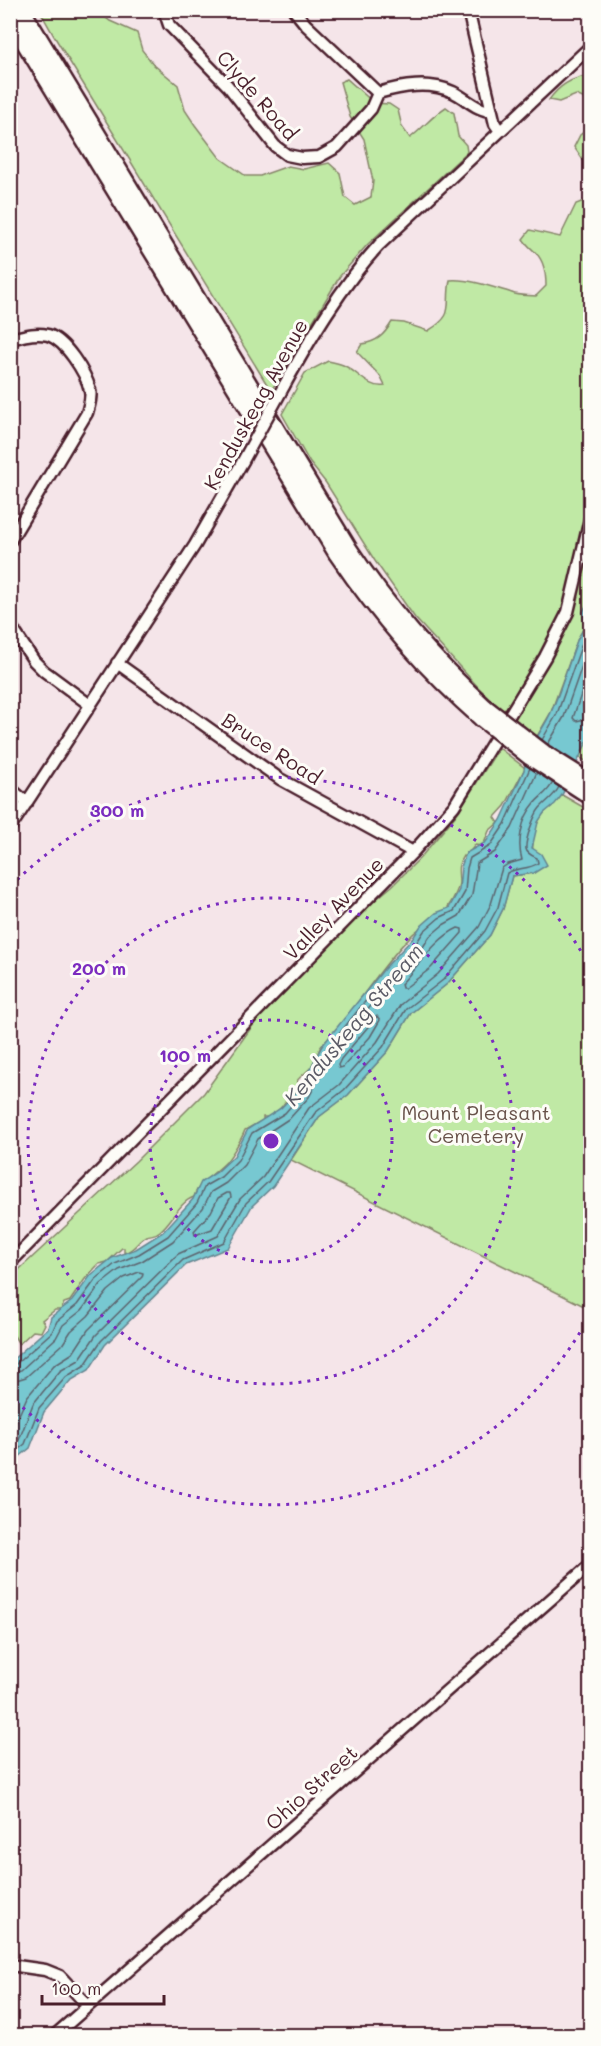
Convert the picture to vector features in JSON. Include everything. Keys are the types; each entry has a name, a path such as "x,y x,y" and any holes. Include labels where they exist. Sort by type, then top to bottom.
{"highway":[{"path":"22,10 349,549 374,586 410,632 484,714 542,766 591,796"},
{"path":"10,20 337,554 371,603 403,642 446,687 591,782"}],"street":[{"name":"Clyde Road","path":"164,10 169,25 228,86 275,146 286,155 302,158 319,157 337,147 371,109 378,93"},
{"path":"294,10 378,93 399,86 431,86 452,91 483,111 492,111"},
{"path":"468,10 495,124 500,131"},
{"name":"Kenduskeag Avenue","path":"10,828 195,545 326,314 359,267 405,219 591,47"},
{"path":"10,339 34,334 55,338 72,355 90,389 91,400 87,413 10,541"},
{"name":"Valley Avenue","path":"10,1263 413,852 454,806 545,657 568,612 591,519"},
{"path":"10,625 34,661 44,671 90,705"},
{"name":"Bruce Road","path":"117,663 280,779 413,852"},
{"path":"10,788 27,803"},
{"name":"Ohio Street","path":"54,2036 591,1565"},
{"path":"10,1965 45,1970 60,1976 88,2006"}],"green space":[{"path":"40,11 97,11 110,21 137,33 142,50 154,65 178,85 185,110 220,158 246,176 260,176 288,166 304,169 329,163 340,173 345,197 355,205 371,197 373,181 364,139 350,117 340,82 347,79 374,103 389,104 398,110 402,127 410,138 446,107 454,113 458,136 466,145 467,152 367,245 340,276 271,391"},
{"path":"587,76 590,78 590,109 583,98 576,95 559,102 549,100 565,84"},
{"path":"586,130 590,135 590,170 574,147 580,135"},
{"path":"590,182 590,598 583,612 584,628 578,638 551,712 536,738 479,688 415,618 375,561 326,483 310,463 282,414 305,373 328,361 348,368 373,385 385,386 380,376 357,352 362,344 380,337 392,322 404,323 428,331 437,325 443,320 448,310 450,280 473,282 518,295 536,296 546,286 546,277 541,260 523,239 530,230 560,237 576,204 587,200"},
{"path":"590,735 590,764 579,757"},
{"path":"499,748 525,768 505,806 495,817 498,825 489,831 483,846 475,845 465,858 463,856 459,866 459,883 448,907 450,910 404,943 339,1028 320,1048 313,1065 297,1081 299,1084 303,1082 302,1086 297,1088 289,1097 288,1102 285,1102 276,1112 269,1117 263,1117 263,1120 245,1130 226,1162 203,1182 194,1197 184,1203 156,1234 144,1238 128,1252 124,1253 124,1248 122,1248 107,1262 99,1264 70,1301 64,1303 61,1310 55,1310 42,1320 45,1324 41,1332 33,1331 19,1344 11,1331 11,1277 136,1161 204,1093 261,1014 299,972 421,857 456,815"},
{"name":"Mount Pleasant Cemetery","path":"562,795 590,811 590,1309 291,1160 319,1117 348,1095 388,1051 411,1013 447,984 490,935 503,909 512,876 534,873 534,833 540,818"}],"water":[{"name":"Kenduskeag Stream","path":"590,598 590,735 562,795 538,822 532,848 541,854 547,865 534,873 512,876 503,909 490,935 447,984 411,1013 388,1051 348,1095 319,1117 273,1186 252,1206 228,1248 186,1265 105,1345 89,1370 70,1381 44,1412 30,1448 11,1462 11,1361 48,1328 51,1317 72,1301 91,1275 112,1258 136,1249 163,1232 193,1199 201,1182 217,1172 234,1156 248,1129 281,1108 300,1088 322,1046 420,927 436,913 449,908 459,890 461,867 466,853 486,842 501,820 524,770 528,754 549,717 578,638 584,628 583,612"}]}
